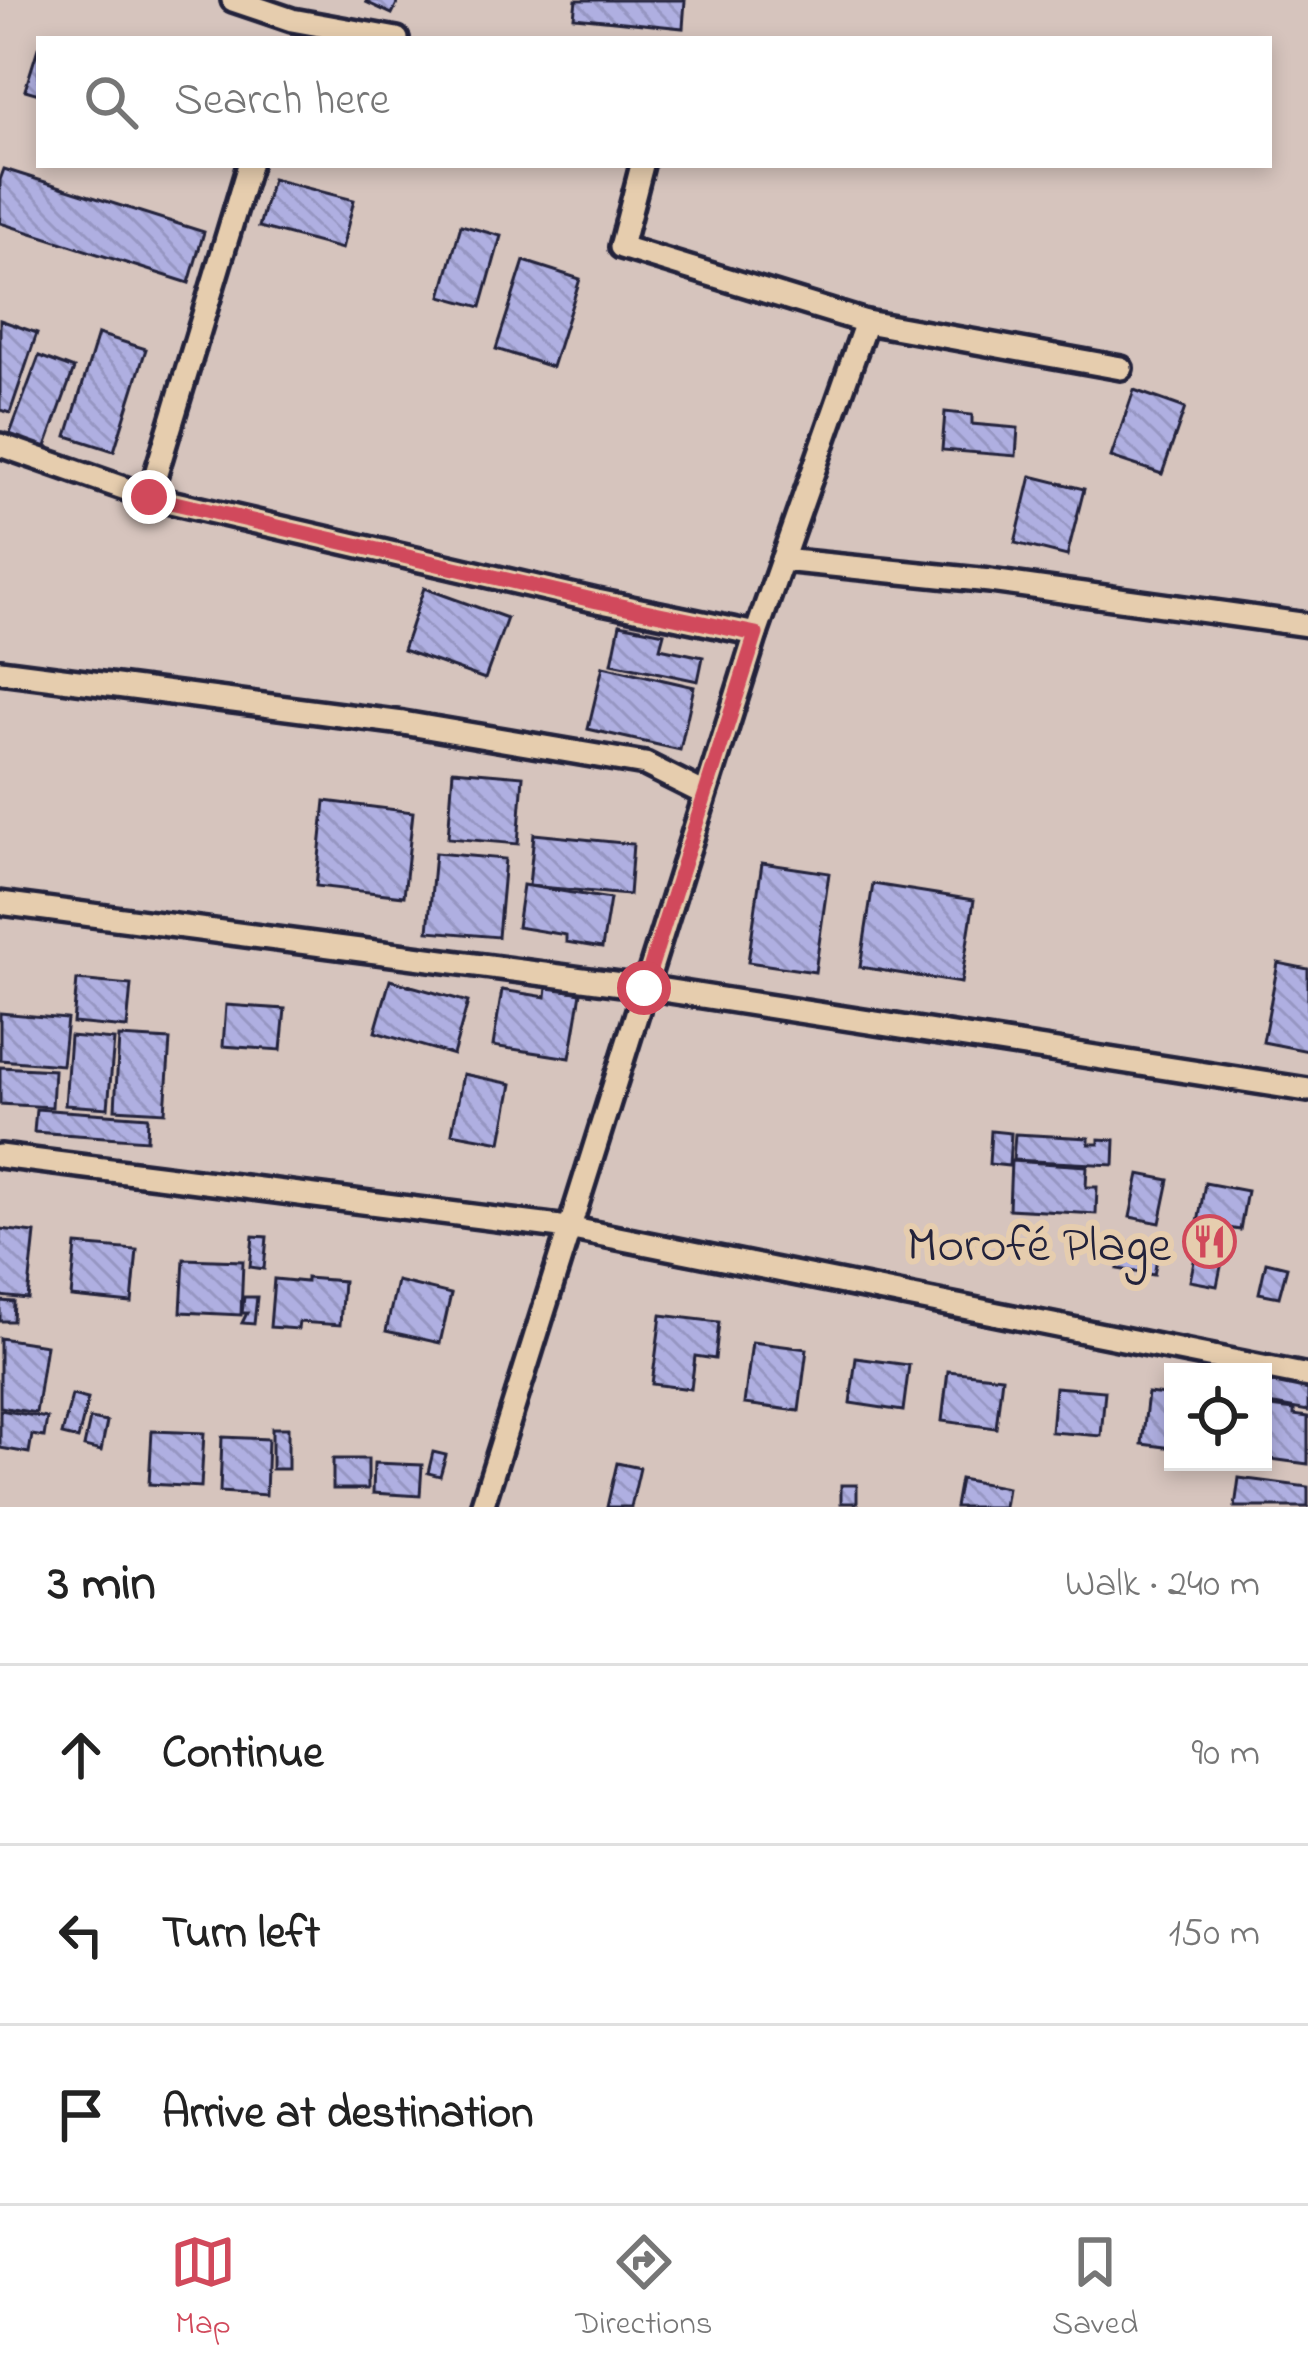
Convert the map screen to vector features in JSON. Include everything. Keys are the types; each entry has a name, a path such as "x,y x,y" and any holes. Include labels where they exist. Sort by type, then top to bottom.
{"street":[{"path":"232,0 290,29 365,36"},
{"path":"149,497 248,168"},
{"path":"641,168 621,247 866,322 1120,368"},
{"path":"482,1507 756,634 866,322"},
{"path":"0,446 149,497 756,634"},
{"path":"782,560 990,581 1308,625"},
{"path":"0,670 403,723 645,764 705,794"},
{"path":"0,903 644,988 1308,1090"},
{"path":"0,1156 568,1228 1308,1376"}],"building":[{"path":"367,0 399,0 392,14"},
{"path":"576,0 685,0 683,28 574,17"},
{"path":"36,54 36,93 25,90"},
{"path":"4,169 204,232 189,283 0,223"},
{"path":"272,179 354,200 342,249 259,227"},
{"path":"461,225 501,236 481,307 441,296"},
{"path":"524,261 580,279 552,367 496,349"},
{"path":"0,320 37,333 10,413 0,410"},
{"path":"98,334 146,349 114,451 67,436"},
{"path":"39,356 74,369 44,452 8,439"},
{"path":"1134,390 1185,408 1162,474 1111,457"},
{"path":"945,412 972,415 972,424 1018,428 1016,456 942,450"},
{"path":"1031,476 1084,489 1067,556 1015,543"},
{"path":"424,588 507,618 485,679 403,650"},
{"path":"620,624 664,633 660,648 703,657 698,681 612,663"},
{"path":"603,666 694,687 680,750 588,729"},
{"path":"453,770 523,776 518,844 448,838"},
{"path":"325,801 413,812 404,896 316,886"},
{"path":"534,834 633,844 629,895 529,886"},
{"path":"435,853 505,859 498,937 428,931"},
{"path":"762,863 829,873 815,972 748,962"},
{"path":"873,884 974,900 961,983 860,967"},
{"path":"523,885 610,899 602,948 566,942 566,935 517,927"},
{"path":"1278,963 1308,969 1308,1051 1263,1042"},
{"path":"77,980 131,985 127,1028 73,1023"},
{"path":"390,980 468,1002 453,1055 375,1032"},
{"path":"547,987 581,993 570,1058 493,1046 502,990 546,997"},
{"path":"226,1005 285,1009 281,1050 223,1046"},
{"path":"0,1013 67,1019 62,1065 0,1060"},
{"path":"70,1036 114,1040 108,1108 65,1105"},
{"path":"119,1037 170,1040 165,1112 115,1109"},
{"path":"0,1067 54,1070 52,1107 0,1104"},
{"path":"463,1074 512,1084 501,1142 452,1133"},
{"path":"36,1109 148,1117 147,1140 34,1132"},
{"path":"991,1131 1011,1133 1009,1166 989,1164"},
{"path":"1015,1134 1089,1138 1089,1144 1115,1140 1114,1165 1013,1160"},
{"path":"1011,1161 1087,1166 1086,1187 1097,1187 1096,1214 1009,1209"},
{"path":"1139,1174 1169,1180 1160,1223 1130,1217"},
{"path":"1205,1183 1247,1191 1240,1230 1198,1223"},
{"path":"0,1229 35,1233 28,1299 0,1296"},
{"path":"253,1236 267,1237 264,1269 250,1267"},
{"path":"1123,1242 1159,1249 1154,1275 1118,1269"},
{"path":"76,1245 137,1250 132,1303 71,1297"},
{"path":"1196,1252 1223,1257 1217,1286 1190,1281"},
{"path":"184,1259 243,1261 241,1315 181,1312"},
{"path":"1266,1262 1287,1267 1279,1297 1259,1293"},
{"path":"306,1278 343,1281 340,1325 299,1322 298,1329 270,1327 274,1279 306,1282"},
{"path":"397,1281 451,1294 440,1343 386,1331"},
{"path":"244,1297 257,1297 254,1324 242,1323 247,1313 242,1313"},
{"path":"0,1301 14,1302 13,1321 0,1321"},
{"path":"661,1315 719,1322 715,1359 695,1356 691,1389 652,1384"},
{"path":"0,1338 46,1345 36,1413 0,1407"},
{"path":"752,1342 807,1349 799,1411 744,1404"},
{"path":"856,1358 909,1365 903,1411 850,1403"},
{"path":"948,1371 1002,1377 996,1428 942,1421"},
{"path":"1272,1378 1308,1383 1308,1411 1272,1405"},
{"path":"1055,1387 1105,1391 1101,1436 1051,1432"},
{"path":"1148,1393 1164,1395 1164,1447 1142,1444"},
{"path":"72,1395 88,1399 78,1439 62,1435"},
{"path":"1272,1407 1308,1417 1308,1464 1272,1459"},
{"path":"0,1410 47,1418 44,1437 32,1435 29,1453 0,1448"},
{"path":"90,1419 107,1422 101,1451 84,1447"},
{"path":"272,1428 288,1428 288,1469 272,1469"},
{"path":"152,1431 204,1433 201,1487 149,1484"},
{"path":"222,1437 268,1439 266,1495 220,1492"},
{"path":"433,1452 446,1455 440,1476 428,1473"},
{"path":"333,1459 368,1459 368,1489 333,1489"},
{"path":"374,1463 422,1465 420,1496 373,1493"},
{"path":"617,1463 640,1468 631,1507 607,1507"},
{"path":"1239,1478 1308,1487 1308,1507 1235,1507"},
{"path":"960,1479 1007,1488 1004,1507 955,1507"},
{"path":"841,1485 857,1485 857,1503 841,1503"}],"place":[{"name":"Morofé Plage","path":"1210,1242"}],"route":[{"path":"149,497 756,634 644,988"}]}
